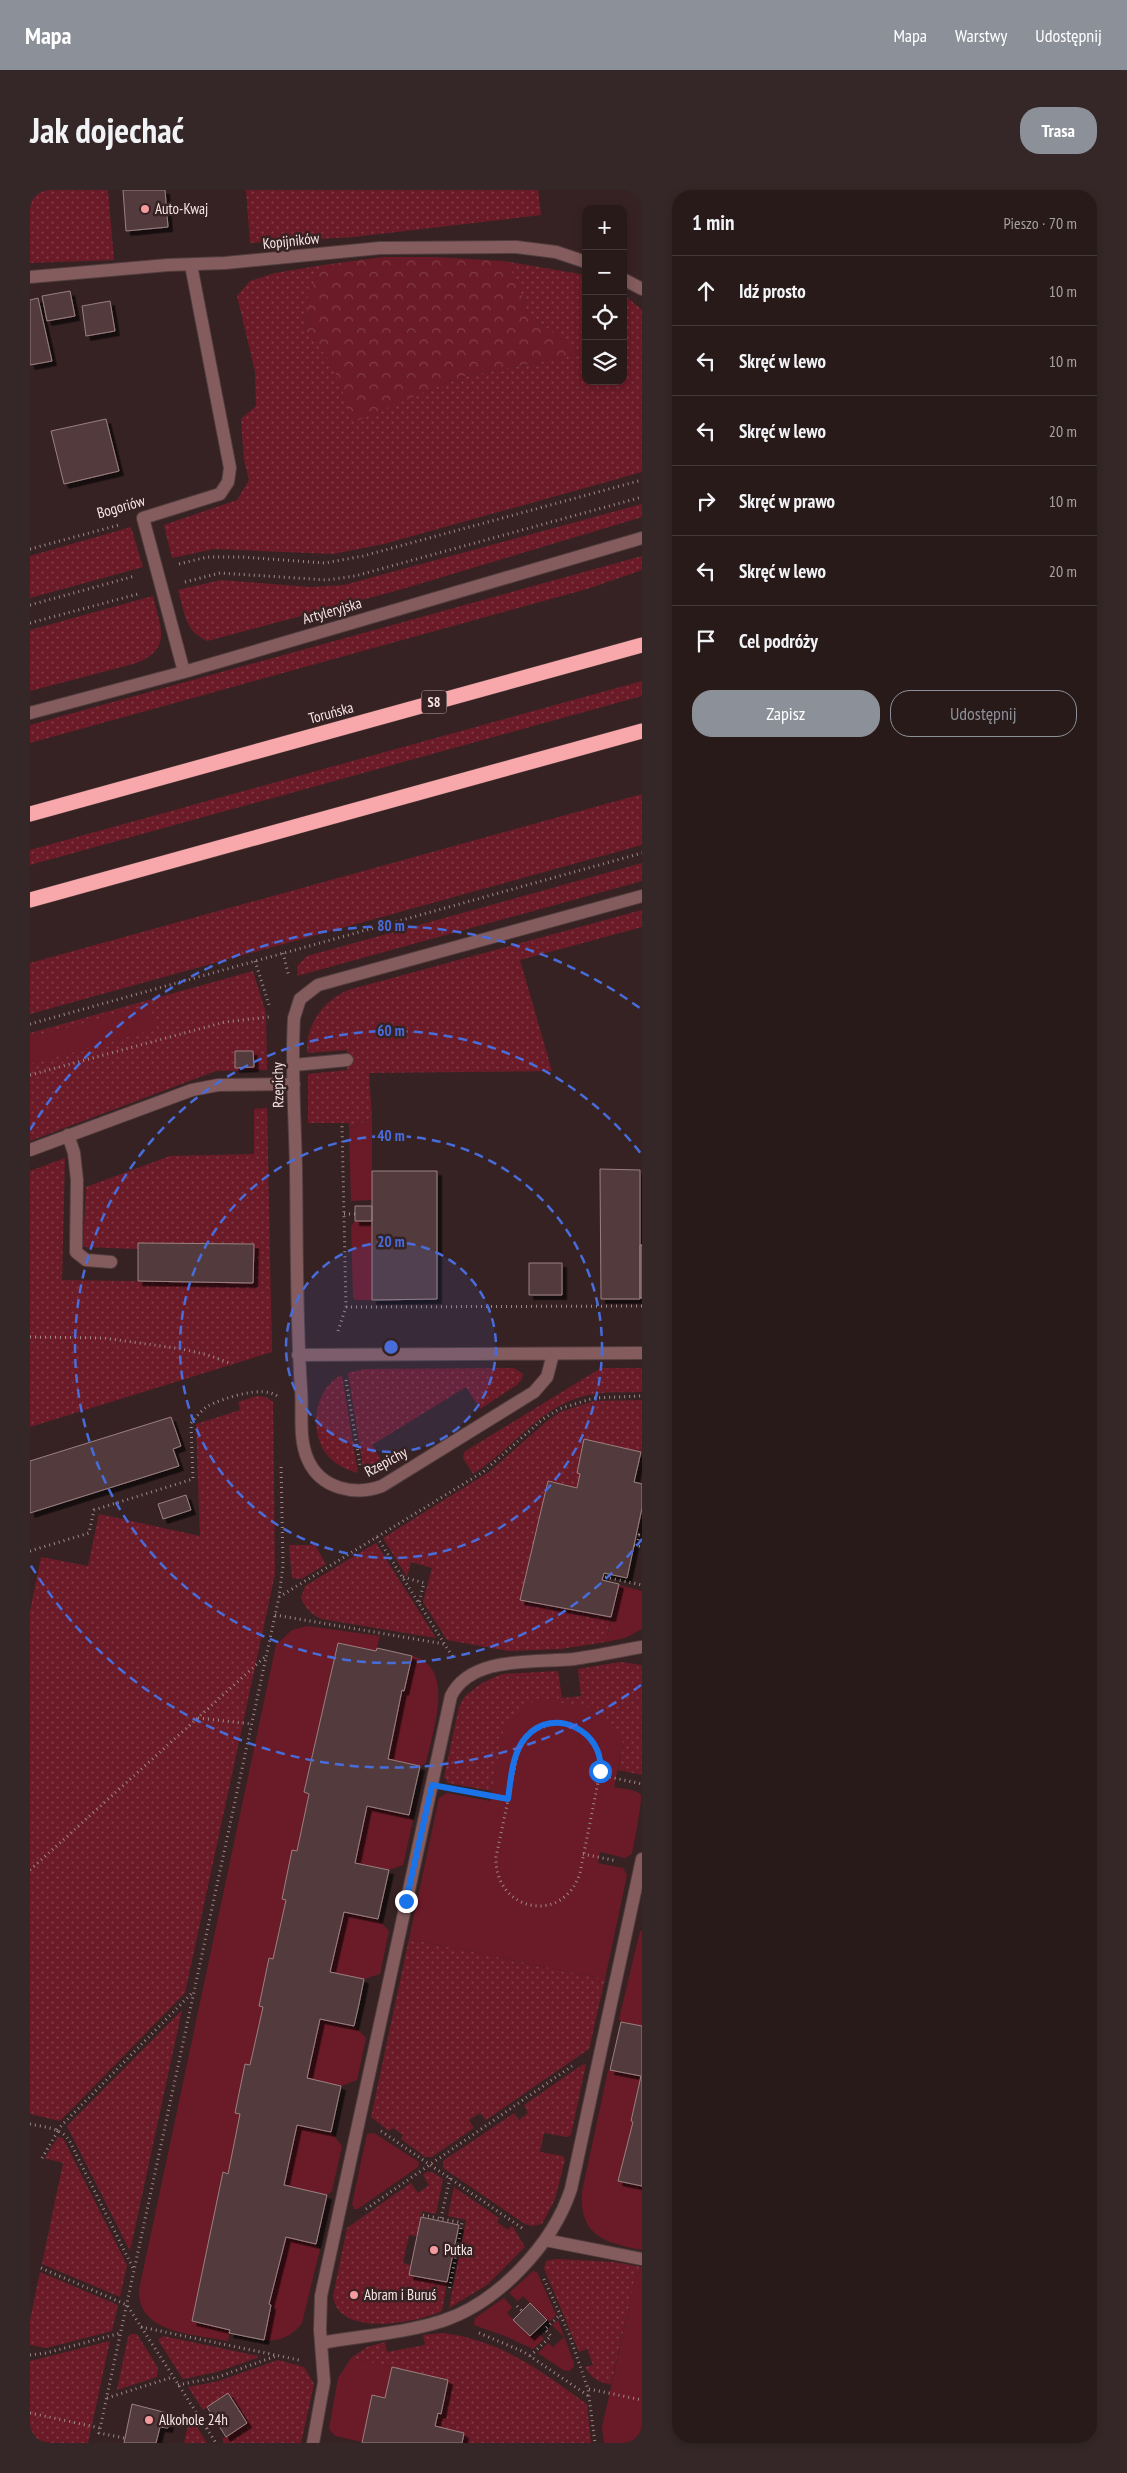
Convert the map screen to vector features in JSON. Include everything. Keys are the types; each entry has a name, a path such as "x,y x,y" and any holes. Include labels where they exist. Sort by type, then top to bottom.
{"highway":[{"name":"Toruńska","path":"30,814 642,645"},
{"path":"30,900 642,731"}],"street":[{"name":"Kopijników","path":"30,276 191,264 225,264 380,248 516,247 556,252 582,261"},
{"name":"Bogoriów","path":"143,518 220,494 228,482 230,468 191,264"},
{"path":"627,281 642,289"},
{"path":"143,518 184,672"},
{"name":"Artyleryjska","path":"30,714 184,672 642,538"},
{"name":"Rzepichy","path":"552,1354 547,1377 534,1392 382,1486 364,1492 354,1492 331,1483 318,1474 308,1461 302,1440 298,1355 294,1024 300,999 318,985 642,896"},
{"path":"294,1065 347,1060"},
{"path":"30,1150 198,1088 218,1085 294,1084"},
{"path":"68,1135 74,1152 77,1180 76,1252 86,1260 111,1262"},
{"path":"298,1355 642,1353"},
{"path":"313,2443 322,2399 323,2365 320,2303 449,1703 454,1690 466,1679 478,1672 504,1664 578,1658 642,1647"},
{"path":"321,2343 443,2321 463,2312 505,2283 533,2254 560,2219 571,2189 642,1859"},
{"path":"544,2241 642,2259"}],"path":[{"path":"30,605 207,558 242,556 325,562 363,556 642,480"},
{"path":"30,623 220,573 327,580 355,576 642,497"},
{"name":"Bogoriów","path":"30,549 143,518"},
{"path":"30,1024 642,853"},
{"path":"30,1076 218,1024 273,1017 255,961"},
{"path":"342,1125 346,1307 642,1306"},
{"path":"344,1214 356,1214"},
{"path":"30,1337 104,1338 189,1350 232,1364"},
{"path":"342,1355 364,1492"},
{"path":"30,1551 89,1533 94,1510 193,1479 191,1423 207,1407 259,1391 274,1394 280,1401"},
{"path":"124,2438 100,2433 100,2428 279,1597 483,1472 543,1419 559,1409 594,1398 642,1396"},
{"path":"642,1536 639,1535 635,1545 642,1547"},
{"path":"377,1537 466,1679"},
{"path":"402,1577 424,1583 419,1603"},
{"path":"606,1577 642,1585"},
{"path":"275,1615 444,1644"},
{"path":"30,1870 266,1655"},
{"path":"198,1718 252,1724"},
{"path":"568,1724 585,1732 592,1739 600,1754 600,1776 575,1886 561,1900 546,1906 536,1906 516,1900 501,1884 496,1866 508,1799 518,1748 528,1735 544,1726 568,1724"},
{"path":"600,1776 642,1784"},
{"path":"432,1785 508,1799"},
{"path":"583,1854 599,1857"},
{"path":"42,2158 57,2131 194,1991"},
{"path":"335,2230 602,2046"},
{"path":"360,2117 544,2241"},
{"path":"30,2124 66,2135 134,2270"},
{"path":"441,2218 450,2178"},
{"path":"423,2215 441,2218 454,2223 462,2222 443,2321"},
{"path":"533,2254 560,2315 588,2389 595,2443"},
{"path":"41,2268 127,2305 216,2443"},
{"path":"530,2356 551,2336 544,2329 560,2315"},
{"path":"140,2326 323,2365"},
{"path":"476,2332 504,2342 530,2356 590,2398"},
{"path":"30,2355 46,2353 121,2333"},
{"path":"178,2385 218,2377 278,2356"},
{"path":"107,2398 173,2377"},
{"path":"588,2389 642,2400"},
{"path":"30,2412 100,2428"},
{"path":"206,2428 217,2422"},
{"path":"640,2443 642,2435"}],"green space":[{"path":"30,190 108,190 114,260 30,263"},
{"path":"246,190 538,190 541,215 354,237 250,243"},
{"path":"383,257 436,257 504,261 516,278 528,314 581,354 460,377 354,422 332,364 306,330 308,294 323,265"},
{"path":"504,261 582,274 582,385 627,385 627,297 642,310 642,472 384,544 333,554 214,549 172,558 164,525 237,500 249,480 244,460 241,419 256,406 255,371 237,296 250,281 275,273 323,265 308,294 306,329 332,364 355,421 460,377 581,354 528,314 516,278"},
{"path":"642,504 642,517 399,590 207,641 194,632 186,620 178,590 221,580 310,587 344,585"},
{"path":"131,527 143,567 30,598 30,556"},
{"path":"642,556 642,570 587,589 30,743 30,725"},
{"path":"153,596 161,627 160,643 156,651 137,663 30,691 30,630"},
{"path":"642,681 642,696 30,865 30,850"},
{"path":"642,794 642,845 30,1014 30,963"},
{"path":"642,863 642,881 297,976 298,965 307,956"},
{"path":"642,910 642,927 520,960 552,1071 369,1073 372,1118 349,1129 349,1123 308,1123 308,1074 347,1070 347,1050 307,1053 309,1032 313,1023 331,1000 348,990"},
{"path":"253,971 266,1013 267,1070 216,1071 30,1141 30,1033"},
{"path":"150,1005 157,1029 30,1064 30,1038"},
{"path":"267,1108 272,1352 30,1427 30,1171 65,1158 62,1280 253,1283 253,1244 139,1243 138,1249 83,1247 86,1187 170,1156 254,1154 254,1109"},
{"path":"372,1118 372,1200 351,1201 349,1129"},
{"path":"355,1221 372,1221 372,1300 355,1300 353,1297 351,1226"},
{"path":"514,1368 523,1374 522,1379 517,1385 480,1409 466,1387 372,1445 385,1466 374,1472 364,1473 348,1373 364,1369"},
{"path":"601,1368 642,1368 642,1392 602,1393 571,1400 541,1418 488,1464 473,1474 463,1458 464,1452"},
{"path":"342,1375 358,1473 342,1467 328,1456 322,1446 316,1424 320,1400 325,1390"},
{"path":"257,1396 266,1397 273,1402 275,1574 185,1993 60,2121 30,2114 30,1611 41,1557 88,1566 99,1514 200,1536 196,1424 240,1410 238,1402"},
{"path":"642,1400 642,1452 584,1440 577,1473 580,1474 577,1488 549,1481 520,1600 611,1617 606,1642 561,1649 509,1651 447,1640 423,1602 432,1568 411,1562 407,1577 383,1538 489,1472 560,1412 594,1401"},
{"path":"376,1543 436,1638 321,1619 311,1613 304,1605 301,1598 305,1586"},
{"path":"289,1545 315,1545 326,1564 301,1579 292,1578"},
{"path":"619,1585 642,1591 642,1629 625,1638 606,1642"},
{"path":"307,1626 380,1636 376,1651 338,1643 304,1792 309,1794 297,1851 292,1850 282,1898 286,1900 273,1959 269,1958 259,2006 263,2007 250,2065 245,2065 235,2113 240,2114 228,2174 223,2173 192,2321 230,2330 228,2341 185,2333 158,2324 148,2316 141,2305 139,2290 276,1645 292,1630"},
{"path":"412,1656 426,1662 434,1673 438,1687 438,1702 433,1735 426,1763 420,1766 388,1759 402,1690 404,1690"},
{"path":"620,1662 642,1665 642,1775 618,1770 623,1743 505,1725 492,1791 448,1783 444,1777 459,1707 465,1696 482,1683 502,1674 558,1671 562,1698 581,1696 578,1669"},
{"path":"536,1699 599,1709 623,1743 614,1787 633,1790 641,1795 632,1854 625,1858 600,1852 598,1863 623,1868 627,1875 605,1979 409,1939 439,1798 447,1793 490,1801 505,1725"},
{"path":"367,1806 409,1815 413,1820 403,1865 389,1870 355,1863"},
{"path":"344,1912 378,1919 389,1931 380,1974 364,1979 330,1972"},
{"path":"640,1931 642,1931 642,2026 621,2022 619,2019"},
{"path":"409,1939 605,1979 589,2049 486,2120 480,2113 469,2120 474,2128 432,2157 425,2157 401,2139 403,2135 393,2128 389,2131 371,2117"},
{"path":"182,2010 130,2251 67,2126"},
{"path":"320,2019 354,2026 366,2038 357,2080 341,2086 307,2078"},
{"path":"586,2064 571,2135 567,2137 544,2133 540,2152 563,2156 565,2160 555,2199 542,2224 532,2226 525,2224 443,2168 443,2161 514,2113 519,2120 528,2113 524,2105"},
{"path":"608,2071 641,2076 631,2121 633,2122 619,2181 642,2186 642,2250 617,2244 597,2235 585,2219 582,2207 582,2192"},
{"path":"297,2125 331,2132 342,2146 332,2191 327,2195 284,2185"},
{"path":"374,2133 419,2162 418,2167 358,2209 354,2209 352,2204 367,2134"},
{"path":"58,2137 63,2138 127,2265 120,2297 42,2264 63,2163 45,2158"},
{"path":"427,2172 432,2172 443,2179 436,2214 422,2211 417,2236 409,2235 403,2263 411,2265 410,2275 447,2282 442,2311 415,2320 397,2323 380,2324 348,2318 338,2309 333,2296 347,2228 411,2183 418,2193 429,2185 423,2175"},
{"path":"454,2187 499,2218 497,2222 508,2230 511,2226 513,2227 525,2247 487,2285 449,2308 466,2220 448,2216"},
{"path":"286,2237 316,2244 320,2249 302,2323 285,2337 275,2340 264,2340 271,2306 269,2304"},
{"path":"556,2259 614,2262 642,2267 642,2273 637,2272 611,2385 596,2379 585,2367 593,2365 587,2349 579,2352 544,2268 546,2261"},
{"path":"533,2271 537,2272 556,2315 549,2322 523,2296 518,2301 509,2293"},
{"path":"40,2272 118,2305 112,2331 46,2348 30,2345 30,2320"},
{"path":"637,2272 642,2273 642,2443 604,2443 602,2427"},
{"path":"504,2298 512,2307 507,2313 532,2338 538,2333 544,2339 533,2349 474,2325 475,2318"},
{"path":"558,2320 574,2363 574,2367 569,2371 563,2370 538,2353 548,2343 553,2347 564,2337 552,2325"},
{"path":"443,2333 464,2337 502,2350 536,2369 587,2404 591,2443 462,2443 464,2433 435,2426 438,2413 441,2414 448,2380 351,2358 367,2347 385,2342 387,2352 425,2345 423,2335"},
{"path":"131,2334 137,2334 158,2368 157,2377 117,2390 128,2337"},
{"path":"163,2336 258,2356 217,2372 183,2379 158,2340"},
{"path":"110,2341 88,2443 51,2443 30,2439 30,2361"},
{"path":"351,2358 392,2367 385,2398 372,2395 362,2442 335,2436 329,2429 338,2378"},
{"path":"278,2360 304,2367 314,2384 301,2443 224,2443 222,2439 247,2422 228,2393 203,2410 188,2387 219,2381"},
{"path":"192,2419 207,2443 184,2443 189,2421"}],"building":[{"name":"Auto-Kwaj","path":"123,190 165,190 168,227 126,231"},
{"path":"70,291 75,316 47,321 42,296"},
{"path":"38,298 52,361 30,365 30,300"},
{"path":"110,301 115,331 86,336 82,306"},
{"path":"106,419 119,471 64,484 51,431"},
{"path":"235,1051 253,1051 254,1067 235,1068"},
{"path":"600,1169 640,1170 640,1299 601,1299"},
{"path":"372,1171 437,1171 437,1299 372,1300"},
{"path":"355,1206 372,1206 372,1221 355,1221"},
{"path":"138,1243 254,1244 253,1283 138,1281"},
{"path":"640,1245 642,1245 642,1298 640,1298"},
{"path":"529,1263 562,1263 562,1295 529,1295"},
{"path":"171,1417 181,1446 173,1449 179,1466 30,1513 30,1461"},
{"path":"584,1439 641,1452 634,1482 642,1484 642,1508 627,1578 604,1573 602,1580 619,1584 611,1617 520,1600 548,1481 577,1488 580,1474 577,1473"},
{"path":"186,1495 191,1510 163,1519 158,1504"},
{"path":"338,1643 376,1651 377,1648 412,1656 404,1691 402,1690 388,1759 420,1766 409,1815 367,1806 355,1863 389,1870 378,1919 344,1912 330,1972 364,1979 359,2004 354,2026 320,2019 307,2078 341,2086 331,2132 297,2125 284,2185 327,2195 316,2244 286,2237 269,2304 271,2305 264,2340 229,2333 230,2330 192,2321 223,2172 228,2174 240,2114 235,2113 245,2064 250,2065 263,2007 259,2006 269,1958 273,1959 286,1900 282,1899 292,1850 297,1851 309,1794 304,1792"},
{"path":"621,2022 642,2026 642,2186 618,2181 633,2122 631,2121 641,2076 610,2070"},
{"name":"Putka","path":"421,2217 459,2225 447,2282 409,2275"},
{"path":"530,2303 547,2320 530,2336 513,2320"},
{"path":"392,2367 448,2380 441,2414 438,2413 435,2426 464,2433 462,2443 362,2443 372,2395 385,2398"},
{"path":"228,2393 247,2423 226,2437 207,2407"},
{"name":"Alkohole 24h","path":"132,2404 171,2414 168,2428 160,2427 156,2443 124,2443"}],"place":[{"name":"Auto-Kwaj","path":"145,209"},
{"name":"Putka","path":"434,2250"},
{"name":"Abram i Buruś","path":"354,2295"},
{"name":"Alkohole 24h","path":"149,2420"}],"route":[{"path":"406,1901 432,1785 508,1799 518,1748 532,1732 554,1723 577,1727 589,1736 600,1754 600,1771"}]}
